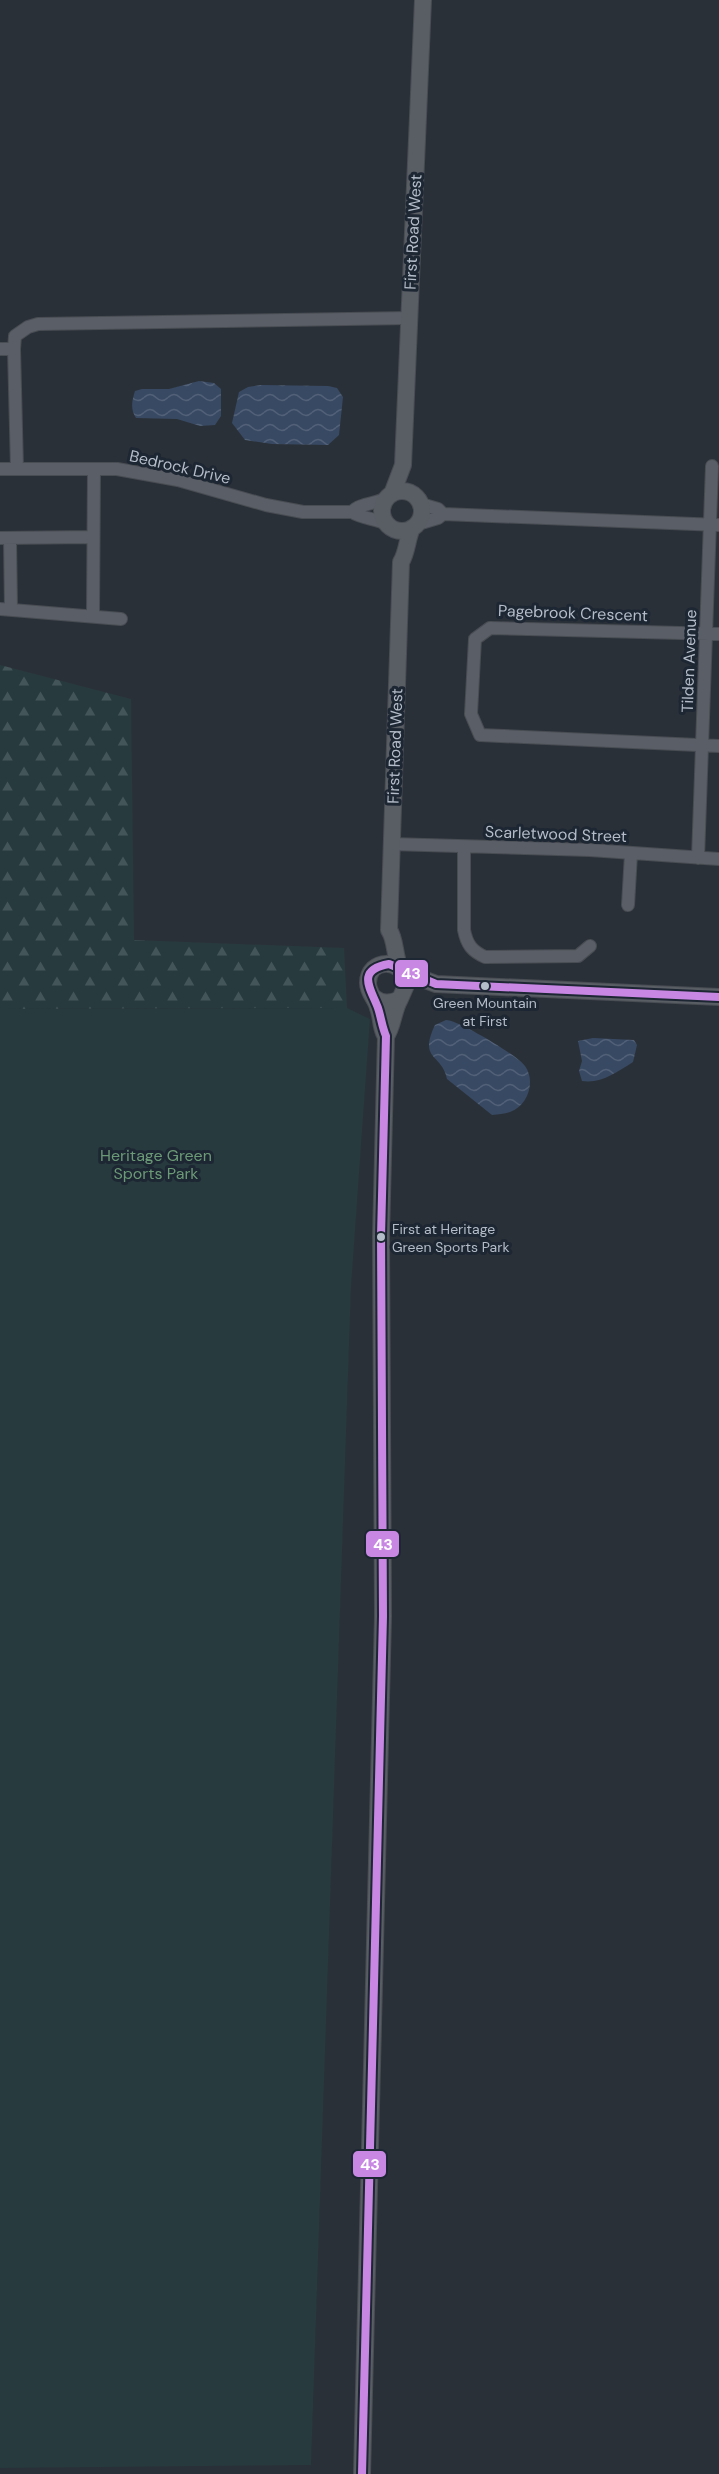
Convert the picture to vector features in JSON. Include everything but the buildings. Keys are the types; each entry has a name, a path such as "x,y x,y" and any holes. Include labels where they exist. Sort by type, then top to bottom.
{"street":[{"name":"First Road West","path":"377,966 383,948 383,938 389,930 401,562 390,526 382,511 403,465 423,0"},
{"path":"16,469 15,336 28,327 38,324 409,318"},
{"path":"0,349 14,349"},
{"name":"First Road West","path":"401,562 405,556 407,539 422,511 403,465"},
{"name":"Tilden Avenue","path":"698,858 703,745 713,633 712,466"},
{"name":"Bedrock Drive","path":"0,470 117,470 154,475 266,505 303,512 352,512 357,516 367,516 390,526"},
{"path":"93,616 94,470"},
{"path":"390,496 399,492 438,509 443,514"},
{"name":"Bedrock Drive","path":"352,512 357,507 377,504 390,496"},
{"path":"390,526 399,531 438,518 443,514 714,525"},
{"path":"93,537 5,538 6,609 121,619"},
{"name":"Pagebrook Crescent","path":"703,745 480,735 471,714 475,639 490,627 713,633"},
{"path":"703,745 719,746"},
{"name":"Scarletwood Street","path":"392,844 719,859"},
{"path":"464,847 464,930 472,951 485,957 578,956 590,946"},
{"path":"628,905 631,854"},
{"name":"First Road West","path":"389,930 393,936 395,957 402,970"},
{"path":"386,1036 381,1028 378,1007 370,992 368,981 369,975 377,966 389,964 436,984 719,997"},
{"path":"362,2474 383,1616 381,1236 386,1036 390,1030 391,1018 407,983 402,970"},
{"path":"373,997 383,1003 428,989 436,984"}],"green space":[{"path":"0,665 131,699 134,940 344,948 347,1008 0,1009"},
{"name":"Heritage Green Sports Park","path":"347,1008 370,1019 351,1287 311,2465 0,2468 0,1009"}],"water":[{"path":"199,381 214,383 221,389 221,416 215,425 200,426 177,419 136,418 132,404 135,391 169,389"},
{"path":"261,385 337,388 343,397 339,435 328,445 272,444 245,440 232,423 239,392 248,387"},
{"path":"446,1020 487,1039 525,1066 530,1086 526,1099 516,1109 508,1113 492,1115 447,1079 441,1065 430,1051 429,1045 435,1025"},
{"path":"593,1038 634,1040 637,1045 633,1062 602,1079 582,1081 579,1071 582,1061 578,1041"}],"transit line":[{"name":"43","path":"362,2474 383,1616 381,1236 386,1036 369,987 369,976 378,967 389,964 436,984 719,997"}],"place":[{"name":"Green Mountain at First","path":"485,986"},
{"name":"First at Heritage Green Sports Park","path":"381,1237"}]}
